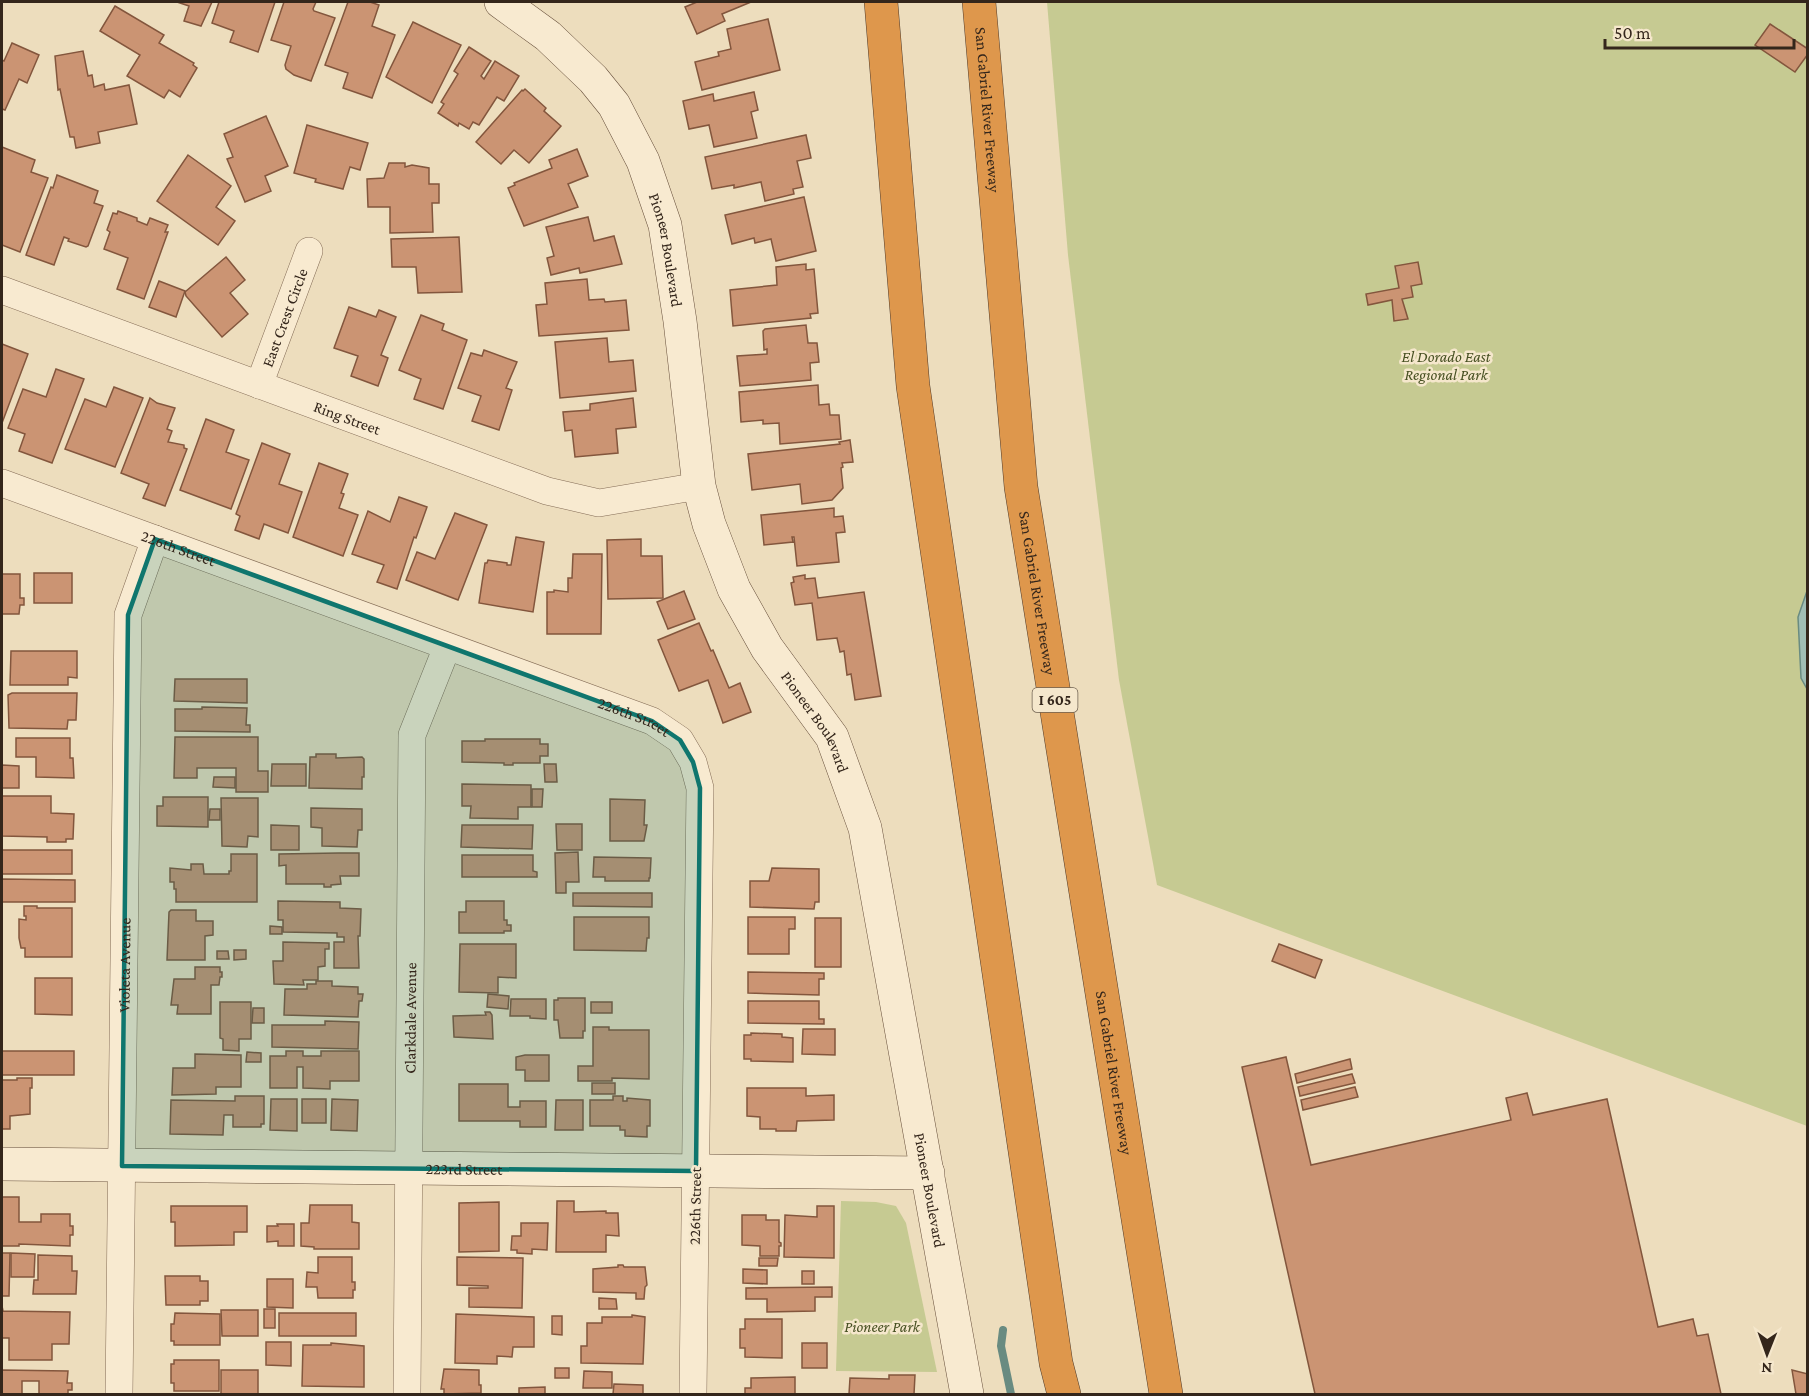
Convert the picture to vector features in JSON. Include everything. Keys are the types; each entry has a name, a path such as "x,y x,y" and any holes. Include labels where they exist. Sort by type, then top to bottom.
{"highway":[{"path":"881,2 913,386 1056,1363 1064,1395"},
{"name":"San Gabriel River Freeway","path":"979,2 1021,487 1166,1395"}],"street":[{"name":"Pioneer Boulevard","path":"501,2 548,36 593,79 614,105 643,161 664,225 680,321 699,486 709,524 734,590 766,648 832,737 865,828 966,1395"},
{"name":"East Crest Circle","path":"259,385 309,251"},
{"name":"Ring Street","path":"2,290 547,491 599,502 699,486"},
{"name":"226th Street","path":"2,483 652,721 680,741 693,762 700,788 693,1395"},
{"name":"Violeta Avenue","path":"119,1395 128,615 155,539"},
{"name":"Clarkdale Avenue","path":"407,1395 412,735 447,647"},
{"name":"223rd Street","path":"2,1164 928,1173"}],"highlighted area":[{"path":"155,539 652,721 680,740 693,762 700,788 696,1171 122,1166 128,615"}],"green space":[{"name":"El Dorado East Regional Park","path":"1047,2 1807,2 1807,1126 1157,885 1119,680 1068,255"},
{"name":"Pioneer Park","path":"841,1201 876,1202 896,1206 906,1223 937,1372 836,1371"}],"water":[{"path":"1807,591 1807,689 1801,678 1798,617"}],"building":[{"path":"177,2 212,2 201,26 184,21 189,6"},
{"path":"219,2 275,2 258,52 230,42 234,31 212,23"},
{"path":"284,2 316,2 314,11 335,18 311,81 294,75 286,69 285,65 291,46 271,40"},
{"path":"348,2 370,2 379,5 372,26 395,35 372,98 343,88 348,73 325,65"},
{"path":"697,2 751,2 722,14 725,21 697,34 685,7"},
{"path":"115,6 164,35 159,43 194,63 193,65 197,68 180,97 169,90 164,98 127,76 140,55 100,31"},
{"path":"768,19 780,70 702,90 695,62 719,56 718,52 731,49 727,29"},
{"path":"413,22 461,45 432,103 386,77"},
{"path":"1770,24 1808,49 1808,54 1795,72 1755,45"},
{"path":"12,43 39,55 27,83 19,79 5,110 2,109 2,60 4,61"},
{"path":"469,47 491,61 481,76 484,79 495,61 519,76 504,101 497,97 479,125 473,122 469,129 459,123 458,126 438,113 444,104 441,102 458,74 454,71"},
{"path":"83,51 88,76 92,75 94,87 104,84 105,90 129,85 137,124 98,132 100,143 76,148 74,137 70,137 60,89 58,90 55,56"},
{"path":"525,89 546,108 544,111 561,126 529,163 514,150 501,164 476,142"},
{"path":"754,92 758,110 751,112 757,138 714,147 709,125 689,129 683,101 713,94 714,101"},
{"path":"266,116 288,166 265,176 271,191 245,202 227,159 233,157 224,134"},
{"path":"307,125 368,143 360,170 350,167 343,189 315,182 316,179 294,173"},
{"path":"806,135 811,158 797,161 803,187 793,189 794,194 765,201 761,182 734,188 734,185 712,189 705,157"},
{"path":"2,147 35,160 31,172 48,178 20,252 2,245"},
{"path":"577,149 588,176 568,184 578,207 524,226 508,188 515,185 514,183 552,168 549,160"},
{"path":"188,155 231,186 216,207 235,221 218,245 157,201"},
{"path":"389,163 405,163 405,167 412,165 429,168 429,184 439,184 439,203 432,203 433,232 390,233 390,207 368,207 367,179 384,178"},
{"path":"57,175 98,191 94,203 103,206 88,246 68,241 69,239 64,237 54,265 26,255"},
{"path":"804,197 816,251 776,261 771,239 755,243 754,238 732,244 725,215"},
{"path":"118,211 137,218 137,221 147,225 150,218 168,225 165,232 168,232 144,299 117,289 128,258 104,249 113,213 117,214"},
{"path":"588,217 594,241 614,236 622,264 580,273 579,268 551,275 547,258 554,256 546,227"},
{"path":"459,237 462,292 418,293 416,267 392,267 391,239"},
{"path":"226,257 245,280 230,293 248,314 222,337 185,292"},
{"path":"1418,262 1422,284 1411,286 1413,297 1402,299 1408,319 1394,321 1392,300 1368,305 1366,294 1399,288 1395,266"},
{"path":"806,264 806,270 814,269 818,313 810,314 811,318 733,326 730,290 777,285 776,267"},
{"path":"587,279 589,300 604,299 605,302 626,300 629,330 539,336 536,305 547,304 545,283"},
{"path":"159,281 185,291 176,317 149,307"},
{"path":"349,307 376,317 379,310 396,317 381,355 388,358 378,386 351,376 358,356 334,348"},
{"path":"421,315 444,324 442,330 467,340 443,409 414,399 421,379 399,370"},
{"path":"806,325 808,343 817,343 819,362 810,363 811,380 740,386 737,356 767,354 767,349 764,350 763,331 765,329"},
{"path":"607,338 609,362 633,360 636,391 560,398 555,342"},
{"path":"2,344 28,354 2,423"},
{"path":"484,350 517,362 506,388 512,390 499,430 472,421 481,396 458,388 471,353 482,356"},
{"path":"56,369 84,379 52,463 19,451 25,434 8,428 23,389 46,397"},
{"path":"818,385 819,405 829,404 830,415 839,415 841,439 780,444 779,423 763,424 763,420 741,422 739,392"},
{"path":"114,387 143,398 115,467 65,449 85,399 106,407"},
{"path":"150,398 157,403 175,408 167,429 172,431 168,442 184,445 187,449 165,506 143,498 149,484 121,473"},
{"path":"633,398 636,427 616,429 618,453 575,457 572,430 565,431 563,412 590,410 590,404"},
{"path":"206,419 234,430 226,452 249,460 231,509 180,490"},
{"path":"850,440 853,462 842,463 843,488 832,500 802,504 800,484 752,490 748,454 840,444 839,442"},
{"path":"262,443 290,454 279,484 302,492 288,533 264,524 259,539 235,530 240,516 236,514"},
{"path":"319,463 348,474 341,493 344,494 339,508 358,515 343,556 293,537"},
{"path":"399,497 427,507 416,538 414,537 397,589 377,582 384,565 352,554 368,511 390,522"},
{"path":"834,508 834,517 843,516 845,532 836,533 839,562 797,566 794,537 792,537 793,542 764,545 761,515"},
{"path":"455,513 487,525 458,600 406,580 417,552 435,559"},
{"path":"516,537 544,542 533,612 479,603 485,563 488,560 511,565"},
{"path":"641,539 641,556 662,556 663,598 608,599 607,540"},
{"path":"573,554 602,554 601,634 547,634 547,592 554,592 554,590 568,592 568,578 572,578"},
{"path":"34,573 72,573 72,603 34,603"},
{"path":"2,574 20,574 20,598 24,598 24,605 20,605 19,614 2,614"},
{"path":"805,575 805,579 815,578 818,598 864,592 881,696 855,700 851,674 847,675 844,651 840,652 837,638 817,640 812,603 795,605 791,583 794,582 793,577"},
{"path":"684,591 695,619 668,629 657,602"},
{"path":"699,623 729,688 740,683 751,712 723,723 708,680 679,691 658,640"},
{"path":"11,651 77,651 77,678 68,677 68,685 10,685"},
{"path":"175,679 247,679 247,703 174,701"},
{"path":"12,693 77,693 76,720 68,720 67,729 9,728 8,695"},
{"path":"202,707 247,708 246,725 250,725 250,732 175,731 175,709 202,709"},
{"path":"175,737 258,737 258,771 268,771 268,792 236,792 236,768 197,768 197,778 174,778"},
{"path":"16,738 70,738 70,758 73,758 74,778 36,777 36,757 16,757"},
{"path":"485,739 540,739 540,744 548,744 548,756 540,756 540,763 513,763 513,765 462,762 462,741 485,741"},
{"path":"316,754 336,754 336,758 362,757 364,777 362,777 362,789 309,788 310,757 316,757"},
{"path":"272,764 306,764 306,786 271,786"},
{"path":"544,764 556,764 557,782 545,782"},
{"path":"2,765 19,766 19,788 2,788"},
{"path":"214,777 235,777 235,788 213,787"},
{"path":"462,784 531,785 531,807 518,807 518,819 470,818 471,806 462,806"},
{"path":"532,789 543,789 542,807 532,807"},
{"path":"2,796 51,796 51,813 74,814 73,839 66,839 66,842 47,842 47,837 2,836"},
{"path":"163,797 208,797 208,827 157,826 157,806 163,806"},
{"path":"221,798 258,798 258,837 248,836 247,847 222,846"},
{"path":"610,799 645,800 644,825 647,825 644,841 610,841"},
{"path":"311,808 362,809 362,830 358,830 357,847 322,846 322,828 311,827"},
{"path":"210,809 220,809 220,820 209,820"},
{"path":"556,824 582,824 582,850 557,850"},
{"path":"271,825 299,826 299,850 271,850"},
{"path":"462,825 533,825 532,849 461,847"},
{"path":"2,850 72,850 72,874 2,874"},
{"path":"578,852 579,882 566,882 566,893 556,893 555,853"},
{"path":"359,853 359,876 340,876 341,884 331,885 331,887 324,887 324,884 286,884 286,865 279,866 279,854"},
{"path":"231,854 257,854 257,902 176,902 174,882 170,882 170,868 191,870 191,864 203,864 204,874 229,874"},
{"path":"462,855 533,855 533,871 537,872 537,877 462,877"},
{"path":"594,857 651,858 649,881 605,881 605,877 593,877"},
{"path":"772,868 819,869 819,902 815,902 814,909 750,907 750,881 769,881"},
{"path":"2,879 75,880 75,902 2,902"},
{"path":"573,893 652,893 652,907 573,906"},
{"path":"278,901 340,902 340,908 361,909 360,936 358,936 359,968 334,968 334,942 344,942 344,937 337,937 337,933 283,932 283,920 278,920"},
{"path":"466,901 504,901 504,920 507,920 507,925 511,925 511,931 459,933 459,912 466,912"},
{"path":"24,906 72,908 72,957 25,957 25,948 21,948 19,938 19,919 26,920"},
{"path":"171,910 196,910 196,921 213,921 213,935 205,936 205,960 167,960 169,912"},
{"path":"574,917 649,917 649,938 647,938 646,951 574,950"},
{"path":"748,917 795,917 795,929 789,929 789,954 748,954"},
{"path":"815,918 841,918 841,967 815,967"},
{"path":"270,926 282,927 282,934 270,934"},
{"path":"283,942 329,943 329,949 325,949 325,966 318,967 318,980 303,980 304,985 274,984 273,961 283,961"},
{"path":"460,944 516,944 516,978 498,977 498,993 459,992"},
{"path":"1279,944 1322,960 1315,978 1272,961"},
{"path":"234,950 246,950 246,959 234,960"},
{"path":"217,951 228,951 229,959 217,959"},
{"path":"195,967 220,967 220,972 222,972 219,985 211,985 211,1014 177,1014 178,1005 171,1005 174,979 195,979"},
{"path":"748,972 824,973 824,979 819,979 819,995 748,993"},
{"path":"35,978 72,978 72,1015 35,1014"},
{"path":"316,981 332,981 332,986 358,987 358,994 363,994 362,1001 359,1001 358,1017 284,1015 285,989 307,989 307,984 316,984"},
{"path":"488,994 509,996 508,1009 487,1007"},
{"path":"585,998 583,1038 560,1038 558,1020 554,1020 554,1000"},
{"path":"511,999 546,999 546,1019 510,1016"},
{"path":"748,1001 819,1001 819,1019 824,1019 824,1024 748,1023"},
{"path":"220,1002 251,1002 251,1039 239,1039 239,1051 223,1050 223,1039 220,1038"},
{"path":"591,1002 612,1002 612,1013 591,1013"},
{"path":"253,1008 264,1008 264,1023 252,1023"},
{"path":"485,1012 490,1012 492,1015 493,1039 454,1037 453,1016 486,1015"},
{"path":"325,1021 359,1022 358,1049 272,1047 272,1025 325,1025"},
{"path":"593,1027 609,1027 609,1030 649,1030 649,1079 612,1078 612,1081 578,1081 578,1066 593,1066"},
{"path":"803,1029 835,1029 835,1055 802,1054"},
{"path":"751,1033 782,1034 782,1037 793,1038 793,1062 744,1059 744,1035 751,1035"},
{"path":"2,1051 74,1051 74,1075 2,1075"},
{"path":"286,1051 303,1051 303,1056 321,1056 321,1051 359,1051 359,1081 330,1081 330,1089 303,1088 303,1067 297,1067 297,1088 270,1088 270,1056 286,1056"},
{"path":"247,1052 261,1053 261,1062 246,1062"},
{"path":"195,1054 241,1055 241,1087 216,1087 216,1094 172,1095 173,1068 195,1068"},
{"path":"549,1055 549,1081 525,1081 525,1070 516,1070 516,1057"},
{"path":"1286,1057 1311,1165 1511,1120 1506,1098 1527,1093 1533,1115 1607,1099 1658,1327 1693,1319 1697,1336 1708,1334 1721,1394 1315,1394 1242,1067"},
{"path":"1350,1059 1352,1069 1297,1083 1295,1074"},
{"path":"1352,1074 1355,1083 1300,1096 1298,1087"},
{"path":"17,1078 32,1078 30,1114 10,1116 10,1129 2,1129 2,1080 17,1080"},
{"path":"592,1083 615,1083 615,1094 592,1094"},
{"path":"459,1084 508,1084 508,1107 520,1107 520,1101 546,1101 546,1127 520,1127 520,1121 459,1121"},
{"path":"1355,1087 1358,1097 1303,1110 1301,1100"},
{"path":"747,1088 806,1088 806,1096 834,1095 834,1120 797,1121 796,1131 760,1129 760,1117 747,1116"},
{"path":"235,1096 264,1096 264,1124 261,1124 261,1127 233,1127 233,1115 224,1115 223,1135 170,1134 171,1100 235,1101"},
{"path":"613,1096 623,1096 623,1101 627,1101 627,1098 650,1100 650,1126 647,1126 647,1137 625,1136 625,1130 620,1130 620,1126 590,1126 590,1100 613,1100"},
{"path":"271,1099 297,1099 297,1131 270,1130"},
{"path":"302,1099 326,1099 326,1123 302,1123"},
{"path":"332,1099 358,1100 357,1131 331,1130"},
{"path":"556,1100 583,1100 583,1130 555,1130"},
{"path":"2,1197 19,1197 19,1222 41,1222 41,1214 70,1214 73,1235 70,1235 70,1246 19,1244 19,1246 2,1246"},
{"path":"557,1201 574,1201 574,1212 618,1213 619,1236 606,1235 606,1252 556,1252"},
{"path":"499,1202 499,1251 459,1252 459,1203"},
{"path":"310,1205 352,1205 352,1222 359,1223 359,1249 314,1249 314,1247 301,1246 301,1223 309,1223"},
{"path":"171,1206 247,1206 247,1232 234,1232 234,1245 175,1246 175,1222 171,1222"},
{"path":"817,1206 834,1206 834,1258 784,1257 785,1215 817,1217"},
{"path":"742,1215 766,1215 766,1220 779,1220 781,1246 779,1246 779,1256 760,1256 760,1246 742,1245"},
{"path":"521,1223 548,1223 547,1250 532,1249 532,1254 517,1253 517,1250 511,1250 512,1236 521,1236"},
{"path":"277,1224 294,1224 294,1246 278,1246 278,1241 267,1242 267,1226 278,1226"},
{"path":"2,1253 10,1253 9,1296 2,1296"},
{"path":"11,1253 35,1254 34,1277 11,1277"},
{"path":"38,1255 72,1256 72,1271 77,1271 76,1294 33,1294 34,1280 38,1280"},
{"path":"318,1257 352,1257 352,1282 355,1282 353,1298 318,1298 317,1287 306,1287 307,1272 318,1273"},
{"path":"457,1257 523,1258 522,1308 469,1307 469,1288 488,1288 488,1286 457,1285"},
{"path":"759,1258 778,1258 777,1266 759,1266"},
{"path":"618,1265 645,1267 647,1285 644,1299 636,1299 636,1293 593,1292 593,1269 618,1267"},
{"path":"743,1269 767,1270 767,1284 743,1283"},
{"path":"802,1271 814,1271 814,1284 802,1284"},
{"path":"165,1276 200,1276 200,1281 208,1281 208,1301 200,1301 200,1305 166,1305"},
{"path":"267,1279 293,1279 293,1308 267,1307"},
{"path":"832,1287 832,1297 815,1297 815,1311 767,1312 767,1299 746,1299 746,1288"},
{"path":"599,1298 616,1299 617,1309 599,1309"},
{"path":"2,1306 3,1311 70,1312 69,1344 52,1344 52,1360 9,1360 9,1338 2,1338"},
{"path":"264,1309 275,1309 275,1328 264,1328"},
{"path":"221,1310 258,1310 258,1336 222,1336"},
{"path":"175,1313 220,1314 220,1345 174,1345 174,1341 171,1341 171,1324 174,1324"},
{"path":"279,1313 356,1313 356,1336 279,1336"},
{"path":"456,1314 534,1317 534,1347 513,1347 512,1357 497,1356 497,1364 455,1363"},
{"path":"632,1315 645,1317 643,1364 581,1363 581,1346 587,1346 587,1323 602,1323 602,1317 632,1317"},
{"path":"552,1316 562,1316 562,1335 552,1334"},
{"path":"745,1319 782,1319 782,1358 745,1357 745,1348 740,1348 740,1329 745,1329"},
{"path":"266,1342 291,1342 291,1366 266,1365"},
{"path":"331,1343 364,1346 364,1387 302,1386 303,1345 331,1345"},
{"path":"802,1343 827,1343 827,1368 802,1368"},
{"path":"174,1360 219,1360 219,1391 174,1391 174,1383 171,1383 171,1364 174,1364"},
{"path":"555,1368 569,1368 569,1378 555,1378"},
{"path":"444,1369 479,1370 481,1393 444,1394 444,1389 441,1389"},
{"path":"2,1370 68,1371 67,1383 72,1383 72,1390 68,1390 68,1394 39,1394 39,1381 22,1381 22,1394 2,1394"},
{"path":"221,1370 258,1370 258,1394 221,1394"},
{"path":"1792,1370 1808,1374 1808,1394 1796,1394"},
{"path":"584,1371 612,1372 612,1388 583,1388"},
{"path":"889,1375 915,1375 914,1394 849,1394 850,1378 889,1379"},
{"path":"795,1377 795,1394 745,1394 745,1388 751,1388 751,1378"},
{"path":"614,1384 643,1385 643,1394 613,1394"},
{"path":"545,1387 545,1394 519,1394 519,1388"}],"waterway":[{"path":"1003,1330 1001,1346 1011,1394"}]}
